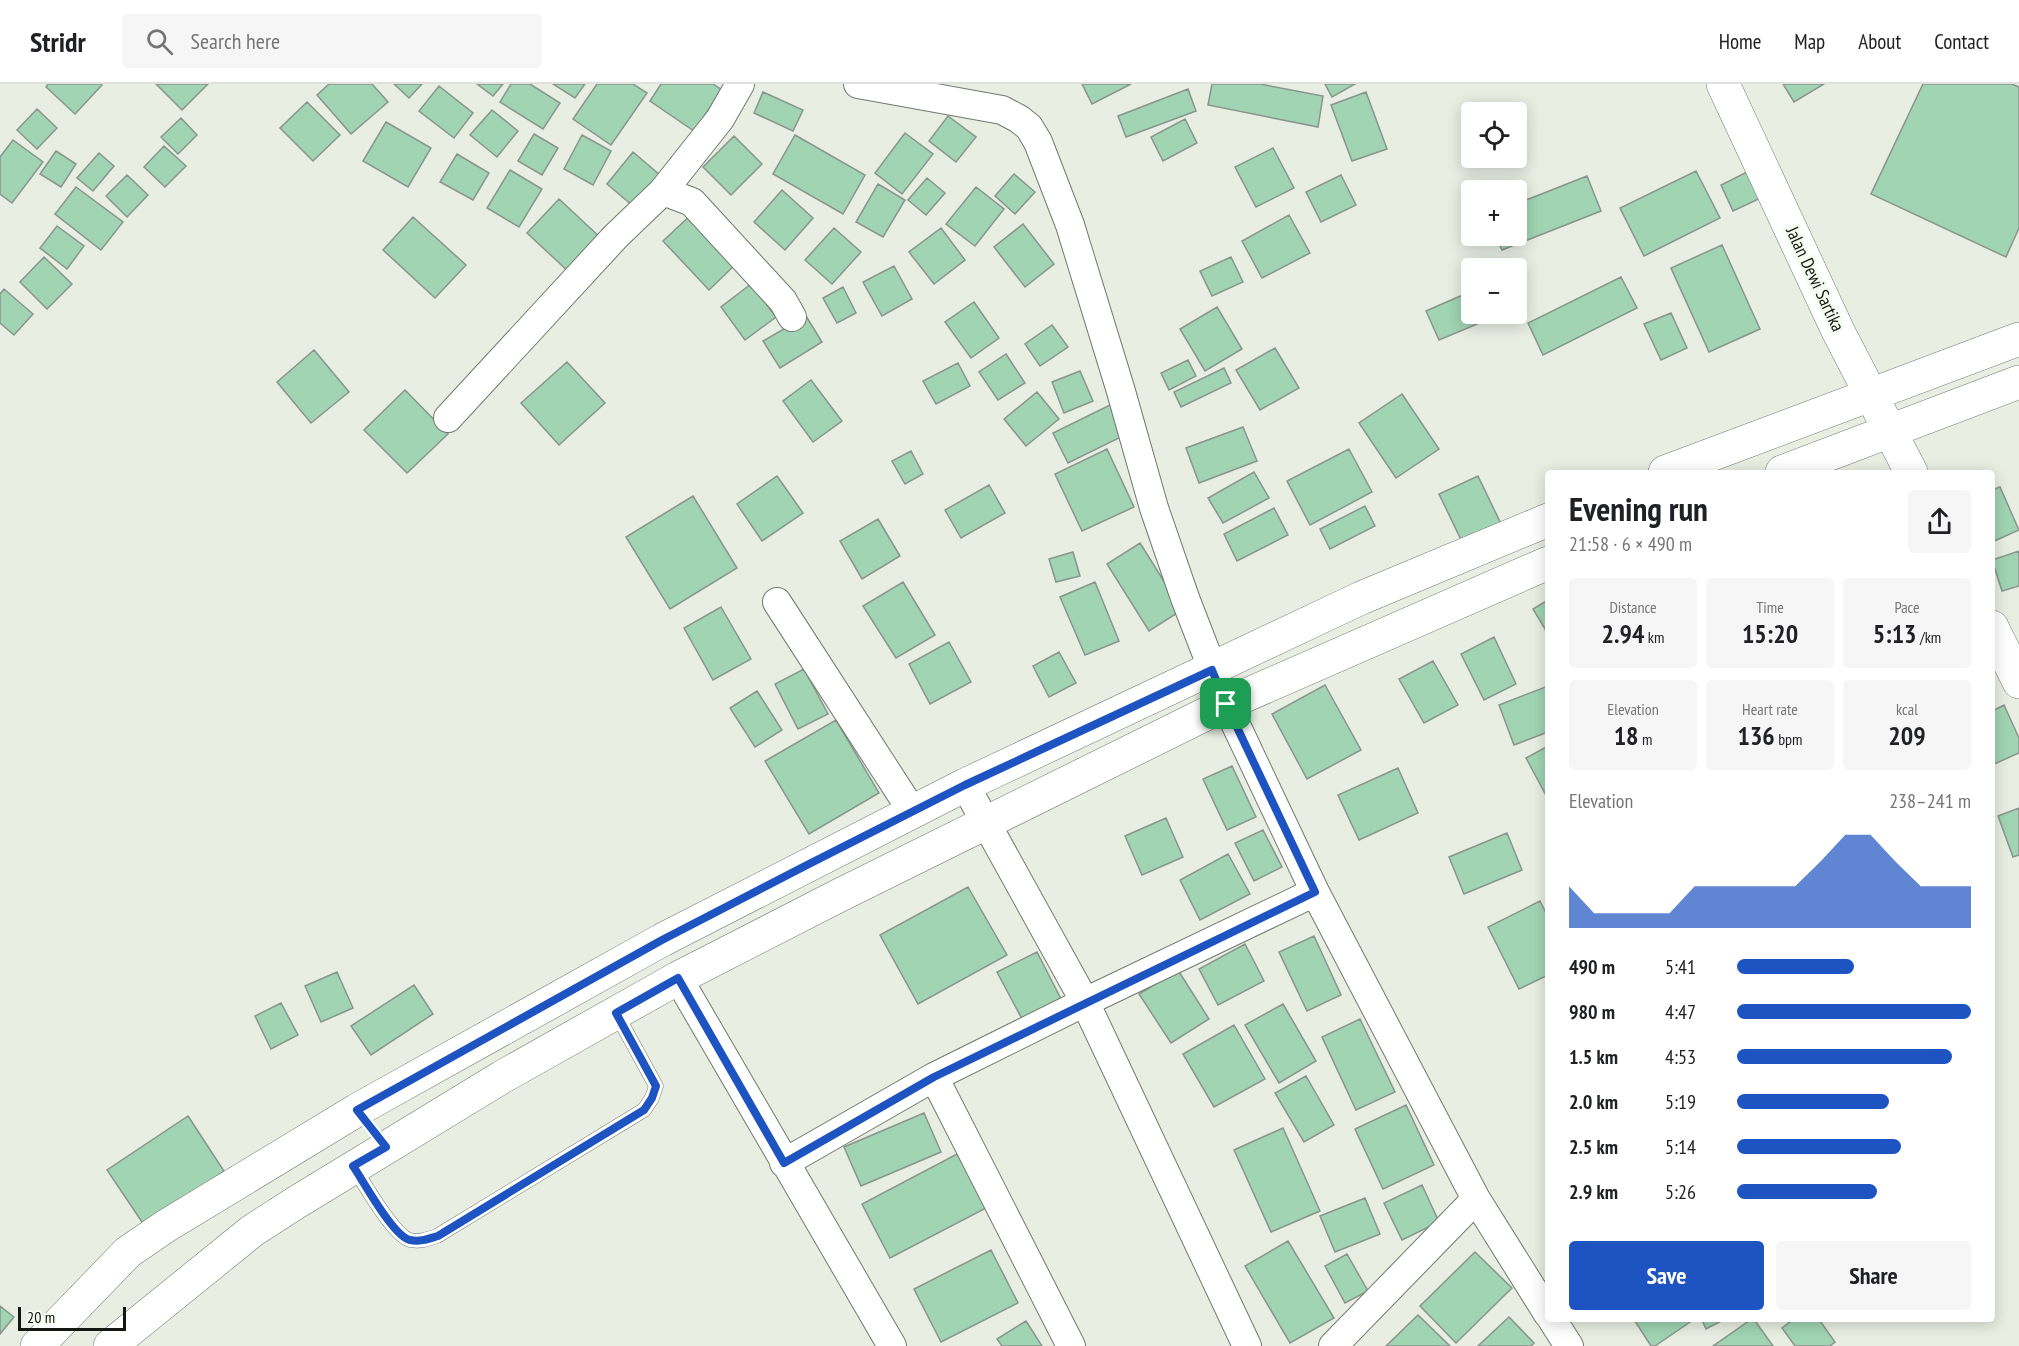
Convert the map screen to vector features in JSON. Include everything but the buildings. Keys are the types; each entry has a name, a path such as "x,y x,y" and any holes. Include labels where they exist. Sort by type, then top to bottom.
{"main road":[{"name":"Jalan Dewi Sartika","path":"1723,84 1870,395 1910,470"},
{"path":"1670,470 2019,339"},
{"path":"1787,470 2019,381"},
{"path":"37,1346 72,1307 128,1252 166,1226 357,1110 662,940 965,785 1361,598 1545,521"},
{"path":"111,1346 252,1231 353,1166 502,1077 678,978 1226,704 1545,564"},
{"path":"1995,633 2019,682"},
{"path":"357,1110 386,1147"}],"street":[{"path":"448,418 615,236 663,191 720,119 740,84"},
{"path":"858,84 1002,110 1029,127 1038,141 1074,236 1154,508 1226,704 1315,892 1476,1199 1545,1309"},
{"path":"663,191 692,202 783,301 792,317"},
{"path":"777,602 912,812"},
{"path":"965,785 1084,1002 1247,1346"},
{"path":"784,1163 934,1077 1084,1002 1315,892"},
{"path":"678,978 892,1346"},
{"path":"934,1077 1071,1346"},
{"path":"1333,1346 1476,1199"},
{"path":"1554,1322 1569,1346"}],"lane":[{"path":"353,1166 389,1222 408,1240 421,1241 438,1236 644,1110 656,1086 616,1013"}],"route":[{"path":"1212,670 1226,704 1315,892 1084,1002 934,1077 784,1163 678,978 616,1013 656,1086 644,1110 438,1236 421,1241 408,1240 389,1222 353,1166 386,1147 357,1110 662,940 965,785 1212,670"}]}
